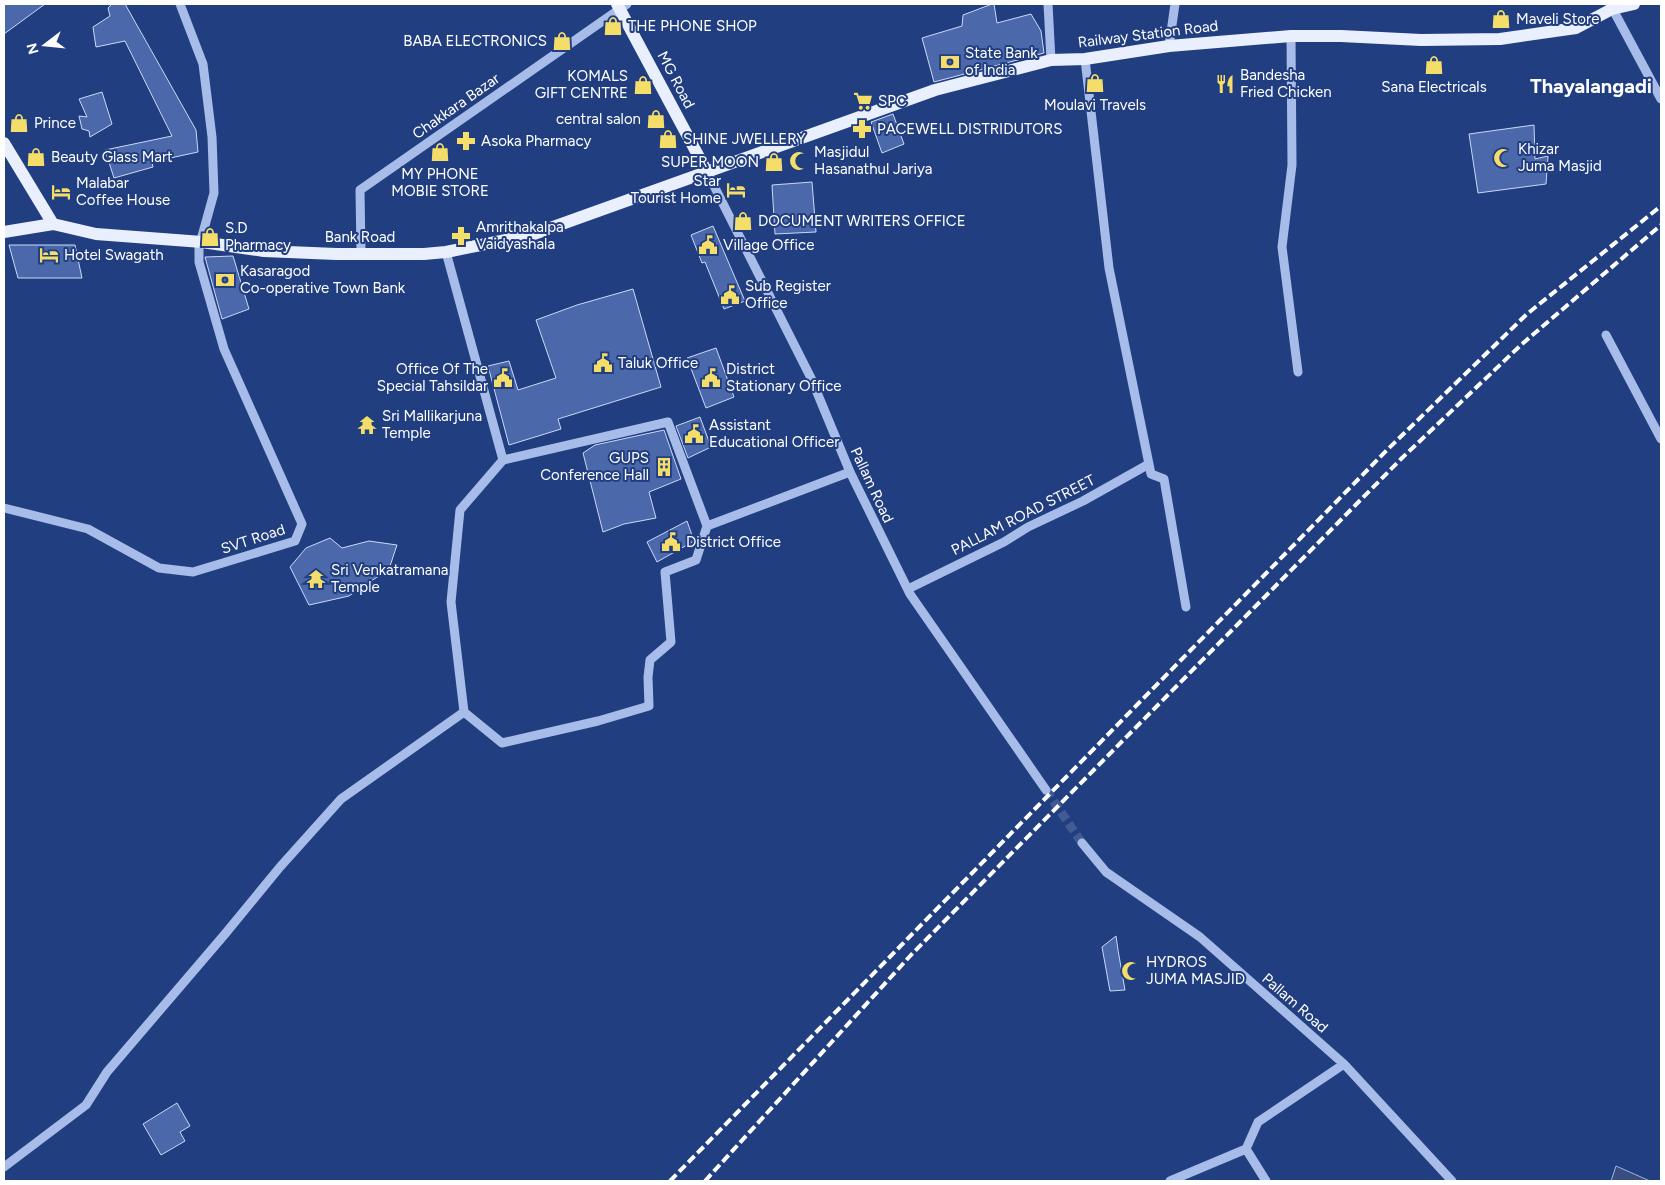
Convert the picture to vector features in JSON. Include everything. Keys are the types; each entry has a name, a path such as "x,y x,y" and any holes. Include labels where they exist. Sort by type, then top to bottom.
{"main road":[{"name":"Railway Station Road","path":"707,172 802,136 935,90 1050,60 1085,59 1169,46 1291,36 1340,36 1421,40 1500,39 1576,28 1611,6 1634,4"},
{"name":"MG Road","path":"621,5 707,172"},
{"path":"4,143 54,224"},
{"name":"Bank Road","path":"4,232 54,224 96,234 202,242 264,252 424,254 446,252 531,235 707,172"}],"street":[{"path":"180,4 203,64 212,137 214,193 202,242"},
{"path":"1048,4 1050,60"},
{"path":"1169,46 1175,4"},
{"name":"Chakkara Bazar","path":"361,253 360,190 621,5"},
{"path":"1611,6 1661,99"},
{"path":"1291,36 1292,165 1282,247 1298,372"},
{"path":"1085,59 1109,268 1151,474 1164,479 1186,607"},
{"name":"Pallam Road","path":"707,172 811,378 850,472 908,589 1046,790"},
{"name":"SVT Road","path":"4,508 88,529 159,568 193,572 295,541 302,524 224,349 199,262 199,247 202,242"},
{"path":"446,252 503,460"},
{"path":"1606,335 1661,439"},
{"path":"668,422 707,526 696,560 665,572 671,642 650,660 648,677 650,706 598,721 502,743 464,712 451,602 460,510 503,460 668,422"},
{"name":"PALLAM ROAD STREET","path":"908,589 1004,542 1028,527 1083,501 1149,464"},
{"path":"707,526 850,472"},
{"path":"4,1167 86,1105 107,1072 280,867 341,799 464,712"},
{"name":"Pallam Road","path":"1082,843 1106,872 1200,937 1344,1064 1452,1181"},
{"path":"1170,1181 1246,1149 1258,1122 1344,1064"},
{"path":"1246,1149 1266,1181"}],"water":[{"path":"1616,1166 1650,1181 1611,1181"}],"building":[{"path":"4,4 45,4 4,34"},
{"path":"112,4 125,4 196,130 198,152 152,162 153,167 114,178 105,150 172,136 125,41 96,47 93,27 110,16 108,8"},
{"path":"994,4 997,23 1031,14 1041,31 1044,53 934,82 922,38 962,26 963,15"},
{"path":"102,92 112,124 90,137 89,131 82,129 79,116 87,117 79,99"},
{"path":"893,114 904,144 882,153 871,122"},
{"name":"Khizar Juma Masjid","path":"1534,125 1535,159 1548,156 1546,184 1478,193 1469,134"},
{"path":"812,182 816,232 775,234 772,185"},
{"path":"713,226 745,301 724,309 705,262 702,263 691,235"},
{"path":"9,245 75,245 82,278 18,278"},
{"name":"Kasaragod Co-operative Town Bank","path":"233,256 249,309 222,319 205,257"},
{"name":"Taluk Office","path":"633,289 661,387 558,419 561,429 509,445 488,366 509,361 518,390 556,378 536,320 577,305"},
{"name":"District Stationary Office","path":"716,348 734,397 706,408 687,358"},
{"name":"Assistant Educational Officer","path":"700,417 711,447 688,458 676,426"},
{"path":"664,430 681,479 649,492 656,518 624,524 603,532 583,453 595,445"},
{"name":"District Office","path":"687,521 694,541 657,562 647,542"},
{"path":"330,538 342,548 369,541 397,545 389,569 349,596 309,605 290,567 306,548"},
{"path":"1116,936 1125,990 1110,991 1102,947"},
{"path":"177,1103 190,1126 180,1132 185,1141 161,1155 143,1124"}],"tunnel":[{"path":"1046,790 1082,843"}],"railway":[{"path":"670,1181 1387,450 1527,314 1661,206"},
{"path":"705,1181 911,955 1402,458 1522,344 1661,225"}],"place":[{"name":"Maveli Store","path":"1501,19"},
{"name":"THE PHONE SHOP","path":"613,26"},
{"name":"BABA ELECTRONICS","path":"562,41"},
{"name":"State Bank of India","path":"950,62"},
{"name":"Sana Electricals","path":"1434,65"},
{"name":"Moulavi Travels","path":"1095,83"},
{"name":"Bandesha Fried Chicken","path":"1225,84"},
{"name":"KOMALS GIFT CENTRE","path":"643,85"},
{"name":"SPC","path":"863,101"},
{"name":"central salon","path":"656,119"},
{"name":"Prince","path":"19,123"},
{"name":"PACEWELL DISTRIDUTORS","path":"862,129"},
{"name":"SHINE JWELLERY","path":"668,139"},
{"name":"Asoka Pharmacy","path":"466,141"},
{"name":"MY PHONE MOBIE STORE","path":"440,152"},
{"name":"Beauty Glass Mart","path":"36,157"},
{"name":"Khizar Juma Masjid","path":"1503,158"},
{"name":"Masjidul Hasanathul Jariya","path":"799,161"},
{"name":"SUPER MOON","path":"774,162"},
{"name":"Star Tourist Home","path":"736,190"},
{"name":"Malabar Coffee House","path":"61,192"},
{"name":"DOCUMENT WRITERS OFFICE","path":"743,221"},
{"name":"Amrithakalpa Vaidyashala","path":"461,236"},
{"name":"S.D Pharmacy","path":"210,237"},
{"name":"Village Office","path":"708,245"},
{"name":"Hotel Swagath","path":"49,255"},
{"name":"Kasaragod Co-operative Town Bank","path":"225,280"},
{"name":"Sub Register Office","path":"730,295"},
{"name":"Taluk Office","path":"603,363"},
{"name":"Office Of The Special Tahsildar","path":"503,378"},
{"name":"District Stationary Office","path":"711,378"},
{"name":"Sri Mallikarjuna Temple","path":"367,425"},
{"name":"Assistant Educational Officer","path":"694,434"},
{"name":"GUPS Conference Hall","path":"664,467"},
{"name":"District Office","path":"671,542"},
{"name":"Sri Venkatramana Temple","path":"316,579"},
{"name":"HYDROS JUMA MASJID","path":"1131,971"}],"district":[{"name":"Thayalangadi","path":"1591,86"}]}
